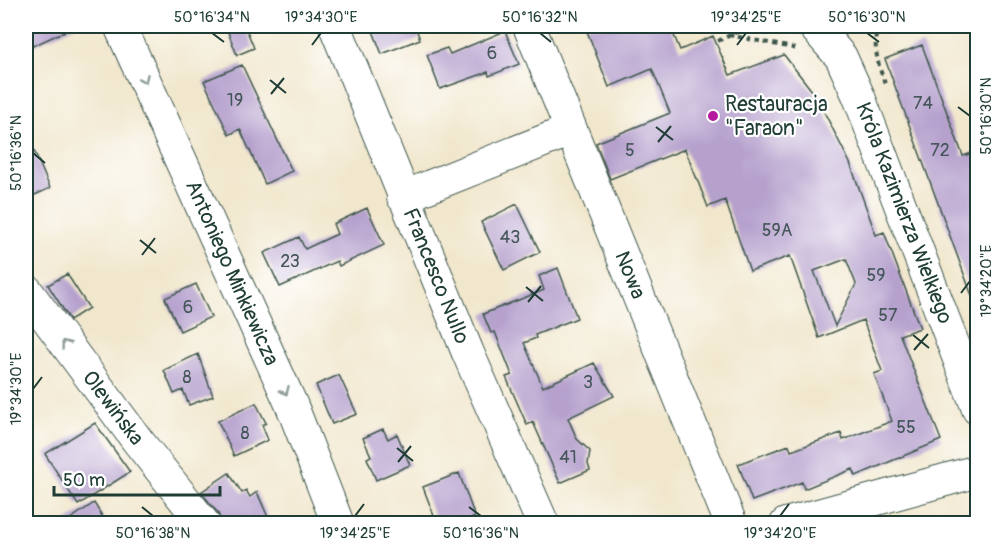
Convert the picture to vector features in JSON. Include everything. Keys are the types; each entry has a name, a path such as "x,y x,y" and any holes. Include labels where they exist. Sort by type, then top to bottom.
{"street":[{"name":"Antoniego Minkiewicza","path":"120,26 292,406 338,524"},
{"name":"Francesco Nullo","path":"335,26 468,353 543,524"},
{"name":"Nowa","path":"529,26 731,524"},
{"name":"Króla Kazimierza Wielkiego","path":"823,35 841,57 965,334 978,409"},
{"path":"403,197 571,130"},
{"name":"Olewińska","path":"26,290 137,440 204,524"},
{"path":"786,524 978,471"}],"path":[{"path":"675,29 682,26"},
{"path":"718,41 749,26"},
{"path":"729,35 823,35"}],"building":[{"path":"26,26 76,26 33,46"},
{"path":"245,26 254,48 237,55 228,32"},
{"path":"371,26 415,26 420,39 382,54"},
{"path":"585,26 670,26 680,50 713,36 730,75 784,55 816,96 850,163 876,235 884,232 920,328 900,335 941,440 856,476 853,469 804,489 802,482 752,501 738,464 789,445 791,451 841,433 843,440 892,421 874,374 882,371 863,320 819,338 790,256 750,271 725,200 708,207 685,149 610,179 596,143 670,113 652,69 609,87","holes":["846,259 856,284 835,326 814,271"]},
{"path":"505,31 519,64 489,76 488,72 440,89 427,55 447,48 450,54"},
{"path":"922,45 963,156 978,151 978,304 975,304 885,59"},
{"path":"242,65 292,171 265,184 240,129 229,135 204,81"},
{"path":"26,132 50,188 26,199"},
{"path":"517,204 540,252 504,270 481,222"},
{"path":"367,208 384,245 339,266 337,261 280,287 264,253 299,237 305,249 337,234 333,224"},
{"path":"558,268 577,318 535,335 536,338 524,343 543,387 594,363 614,396 568,418 577,439 590,451 588,464 590,470 560,483 533,422 527,425 506,377 512,375 495,332 491,333 483,314 544,290 539,276"},
{"path":"67,274 89,308 70,320 48,285"},
{"path":"196,284 211,317 180,331 165,298"},
{"path":"198,354 213,396 189,405 183,390 174,394 164,370"},
{"path":"339,375 357,414 332,424 316,385"},
{"path":"256,403 266,423 262,425 268,440 234,456 218,421"},
{"path":"95,423 130,472 78,505 45,454"},
{"path":"383,429 388,439 397,434 410,465 376,480 367,458 371,456 363,438"},
{"path":"229,473 242,493 246,490 250,497 257,492 271,524 222,524 218,513 201,492"},
{"path":"459,473 475,517 458,524 437,524 423,487"},
{"path":"94,503 107,524 63,524"}],"place":[{"name":"Restauracja \"Faraon\"","path":"713,116"}]}
